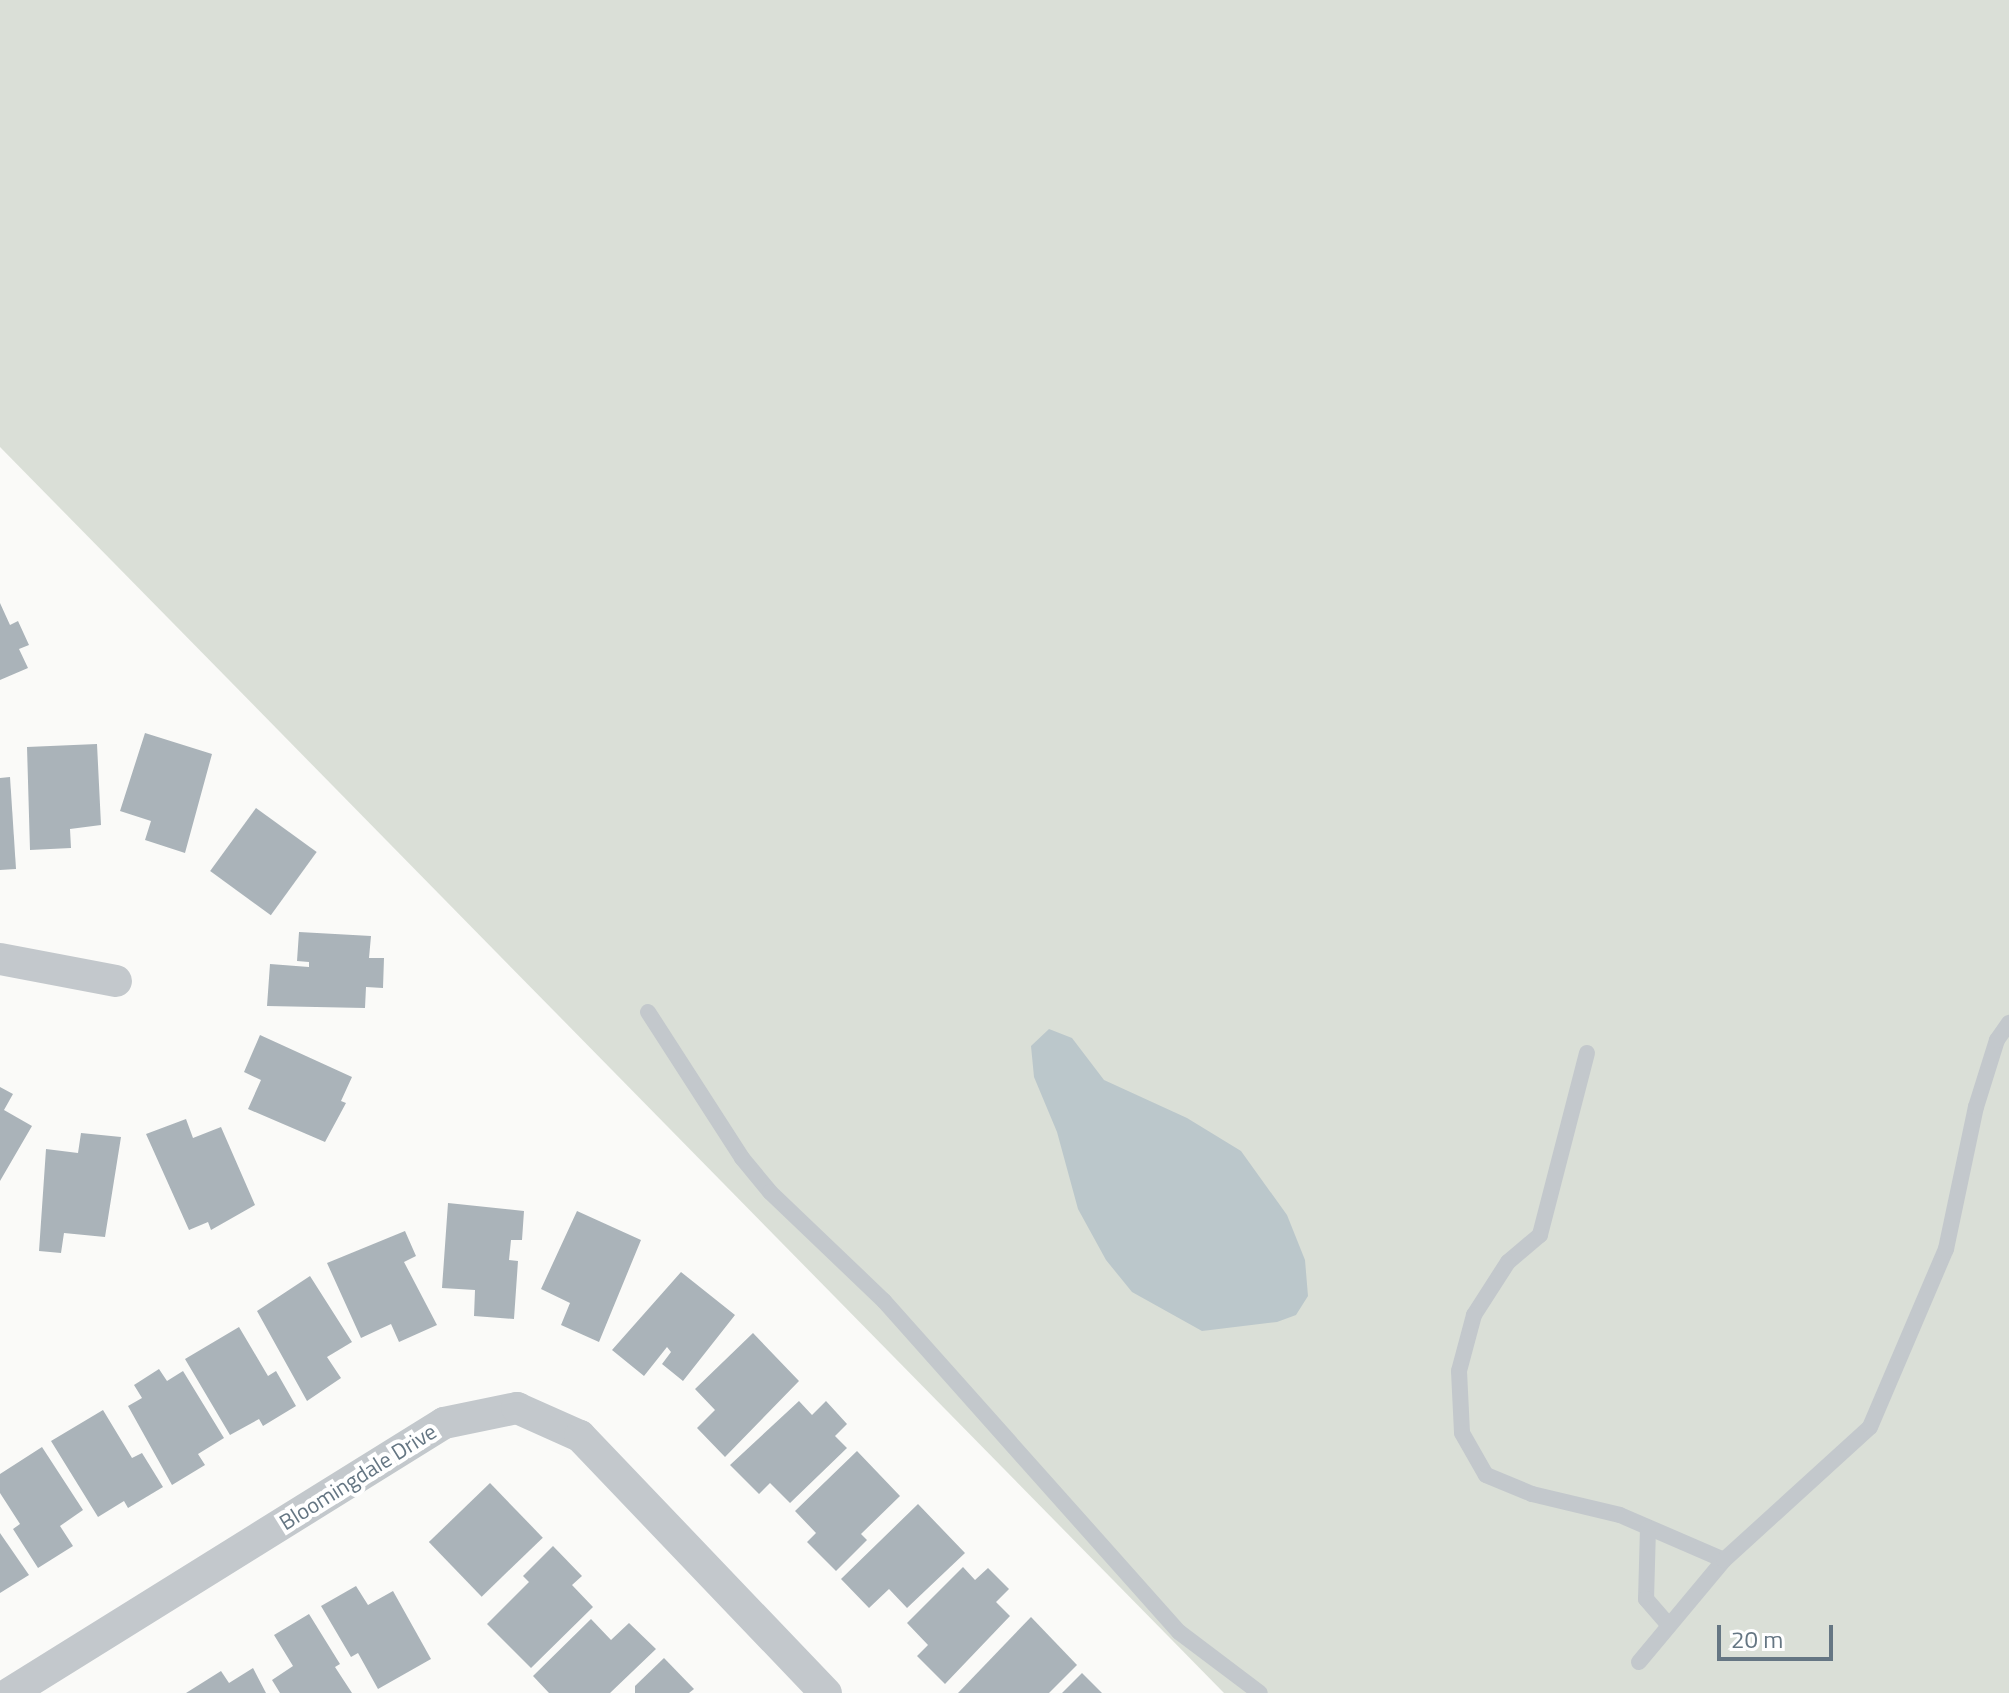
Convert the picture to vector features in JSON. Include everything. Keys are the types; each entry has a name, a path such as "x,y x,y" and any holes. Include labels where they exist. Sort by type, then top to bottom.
{"street":[{"path":"0,959 116,981"},
{"name":"Bloomingdale Drive","path":"10,1693 444,1423 517,1408 580,1436 826,1693"}],"lane":[{"path":"648,1012 742,1158 770,1192 884,1301 1179,1632 1260,1693"},
{"path":"1639,1662 1724,1560 1870,1427 1946,1249 1976,1107 1997,1040 2009,1023"},
{"path":"1587,1053 1540,1235 1508,1262 1474,1315 1459,1371 1462,1433 1486,1475 1648,1528 1724,1560"},
{"path":"1648,1528 1646,1599 1669,1625"}],"shaded area":[{"path":"0,0 2009,0 2009,1693 1224,1693 0,447"},
{"path":"1049,1029 1072,1038 1104,1080 1187,1118 1241,1151 1287,1215 1305,1260 1308,1296 1296,1315 1277,1322 1202,1331 1132,1292 1106,1260 1078,1209 1057,1132 1034,1077 1031,1046"}],"building":[{"path":"0,603 10,625 18,621 29,645 19,649 28,668 0,680"},
{"path":"145,733 212,754 185,853 145,840 151,821 120,811"},
{"path":"97,744 101,825 70,829 71,848 30,850 27,747"},
{"path":"10,777 16,869 0,870 0,778"},
{"path":"256,808 317,852 271,915 210,871"},
{"path":"299,932 371,936 369,958 384,958 383,988 366,987 365,1008 267,1006 270,964 309,967 309,962 297,961"},
{"path":"260,1035 352,1077 341,1101 346,1103 325,1142 248,1109 261,1080 244,1072"},
{"path":"0,1087 13,1094 4,1110 32,1126 0,1181"},
{"path":"186,1119 193,1138 221,1127 255,1205 211,1230 208,1222 189,1230 146,1134"},
{"path":"81,1133 121,1137 105,1237 64,1233 61,1253 39,1251 46,1149 78,1153"},
{"path":"448,1203 524,1211 522,1240 511,1240 509,1260 518,1261 514,1319 474,1316 475,1290 442,1288"},
{"path":"577,1211 641,1240 599,1342 561,1325 570,1303 541,1289"},
{"path":"405,1231 416,1256 404,1262 437,1325 399,1342 391,1324 361,1338 327,1263"},
{"path":"681,1272 735,1315 683,1381 662,1364 671,1352 667,1347 644,1376 612,1350"},
{"path":"310,1276 352,1342 327,1357 341,1378 307,1401 257,1311"},
{"path":"239,1327 268,1376 276,1371 296,1406 263,1426 259,1419 230,1435 185,1359"},
{"path":"753,1333 799,1381 725,1457 697,1428 715,1410 695,1389"},
{"path":"159,1369 167,1381 183,1371 224,1438 198,1454 205,1465 172,1485 128,1406 142,1398 134,1385"},
{"path":"799,1401 812,1415 826,1401 847,1424 835,1436 847,1448 790,1503 770,1483 759,1494 730,1465"},
{"path":"103,1410 132,1458 142,1453 163,1487 128,1508 124,1501 98,1517 51,1441"},
{"path":"42,1447 83,1510 60,1526 73,1546 38,1568 13,1529 20,1524 0,1493 0,1474"},
{"path":"857,1451 900,1496 861,1534 867,1540 836,1571 807,1542 816,1533 795,1511"},
{"path":"490,1483 543,1538 482,1597 429,1542"},
{"path":"918,1504 965,1553 907,1608 889,1589 869,1608 841,1579"},
{"path":"0,1533 29,1575 0,1593"},
{"path":"553,1546 582,1576 572,1585 593,1607 531,1668 487,1624 529,1582 523,1576"},
{"path":"963,1567 975,1580 988,1568 1009,1589 996,1602 1010,1616 945,1684 917,1656 928,1645 907,1623"},
{"path":"356,1586 368,1605 393,1591 431,1659 378,1689 358,1653 351,1657 321,1606"},
{"path":"309,1614 340,1664 335,1667 352,1693 280,1693 272,1680 293,1666 274,1635"},
{"path":"1031,1617 1077,1665 1049,1693 958,1693"},
{"path":"591,1619 611,1640 629,1623 656,1649 610,1693 549,1693 533,1676"},
{"path":"664,1658 694,1689 689,1693 635,1693 635,1686"},
{"path":"253,1668 266,1693 186,1693 221,1671 229,1683"},
{"path":"1082,1673 1102,1693 1062,1693"}]}
